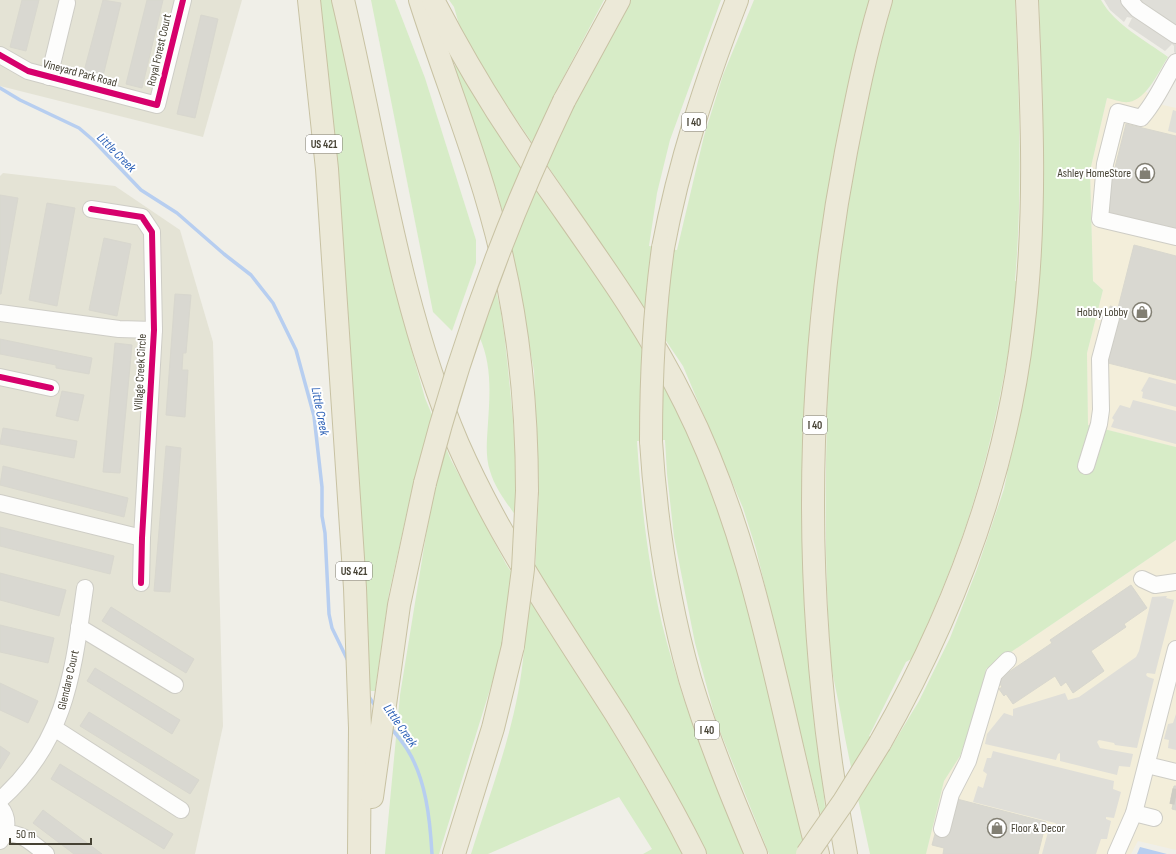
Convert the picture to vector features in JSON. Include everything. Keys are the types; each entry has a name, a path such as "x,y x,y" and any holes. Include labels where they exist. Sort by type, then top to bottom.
{"highway":[{"name":"US 421","path":"309,0 327,169 356,588 360,728 359,854"},
{"path":"343,0 408,294 431,370 458,445 513,552 650,771 695,854"},
{"path":"420,0 481,180 502,256 511,295 526,413 527,491 523,569 513,646 493,728 454,854"},
{"path":"432,0 470,70 496,112 608,273 649,336 686,403 718,476 743,551 764,628 818,854"},
{"path":"364,854 393,645 407,567 425,483 456,371 484,288 526,182 564,101 618,0"},
{"name":"I 40","path":"737,0 688,141 676,185 663,248 653,340 651,441 658,524 663,562 680,639 709,736 756,854"},
{"name":"I 40","path":"846,854 832,772 819,654 813,536 815,417 823,306 832,233 852,123 881,0"},
{"path":"807,854 844,802 880,743 919,671 955,591 991,485 1010,408 1023,329 1031,230 1032,132 1027,0"}],"street":[{"name":"Royal Forest Court","path":"158,105 183,0"},
{"path":"1129,0 1137,9 1176,35"},
{"path":"49,77 67,3"},
{"name":"Vineyard Park Road","path":"0,55 28,71 158,105"},
{"path":"1176,62 1163,82 1152,107 1141,118 1118,112 1105,164 1100,219 1176,238"},
{"name":"Village Creek Circle","path":"91,209 142,217 152,232 154,330 142,538 141,583"},
{"name":"Village Creek Circle","path":"0,313 119,329 154,330"},
{"path":"1086,466 1099,424 1101,410 1100,359 1111,318"},
{"path":"0,378 51,388"},
{"path":"0,503 142,538"},
{"path":"1142,579 1155,585 1176,582"},
{"name":"Glendare Court","path":"0,800 28,773 54,728 66,696 85,588"},
{"path":"79,627 175,685"},
{"path":"1116,854 1134,813 1176,649"},
{"path":"942,829 951,794 968,761 994,674 1008,660"},
{"path":"54,728 181,810"},
{"path":"1147,765 1176,772"},
{"path":"0,807 6,818 2,837 16,833 46,854"},
{"path":"1134,813 1154,818"}],"shaded area":[{"path":"0,0 242,0 203,137 0,86"},
{"path":"1104,0 1176,0 1176,54 1172,44 1165,51 1128,26 1132,18 1127,17 1124,22 1110,10"},
{"path":"1145,91 1163,105 1176,108 1176,447 1088,425 1087,353 1103,290 1093,281 1090,171 1107,98 1128,102 1137,98"},
{"path":"1173,110 1176,111 1176,133 1168,131"},
{"path":"3,173 115,186 180,230 213,342 223,726 195,854 0,854 0,176"},
{"path":"1149,377 1176,384 1176,407 1142,398 1143,392 1141,391"},
{"path":"1133,400 1176,411 1176,444 1111,427 1114,420 1112,418 1120,405 1130,408"},
{"path":"1176,540 1176,850 1138,841 1131,854 926,854 944,781 960,756 982,693 986,669"},
{"path":"1167,596 1166,598 1174,600 1155,674 1147,673 1146,675 1154,679 1137,748 1115,745 1114,743 1099,740 1097,742 1100,748 1133,754 1130,767 1119,766 1117,775 1060,761 1060,753 1058,754 1056,760 985,744 987,734 1004,713 1013,716 1013,709 1065,693 1068,700 1079,697 1136,657 1139,651 1152,597"},
{"path":"1176,714 1176,750 1168,748 1169,740 1164,739 1168,724 1173,723"},
{"path":"993,751 1114,781 1113,789 1121,792 1114,818 1106,817 1106,819 1111,821 1107,839 1101,839 1096,854 1042,854 1049,828 1057,829 1058,825 973,802 978,786 983,788 987,774 983,771 987,758 991,758"}],"green space":[{"path":"316,0 332,0 392,275 425,398 451,460 506,564 602,713 685,854 643,854 652,849 619,797 488,854 471,854 504,752 517,701 524,648 504,644 439,854 385,854 400,695 434,486 414,481 389,593 375,691 371,691 369,687"},
{"path":"371,0 395,0 425,78 476,240 476,263 452,331 433,312"},
{"path":"449,0 604,0 554,95 572,105 629,0 721,0 670,140 657,193 649,246 677,250 704,136 723,75 754,0 872,0 826,215 811,309 806,396 819,741 828,841 756,549 743,508 683,366 487,76 460,28 454,7"},
{"path":"892,0 1015,0 1020,176 1015,281 1019,282 1009,347 990,443 962,537 939,598 913,658 906,662 869,736 890,749 919,701 950,638 977,569 1004,489 1030,363 1041,220 1043,108 1039,0 1101,0 1122,25 1168,57 1152,84 1141,96 1129,102 1107,98 1090,171 1093,281 1103,290 1087,353 1088,425 1176,447 1176,540 986,669 982,693 960,756 944,781 926,854 870,854 831,663 827,588 826,463 828,372 833,314 844,224 852,178 870,88"},
{"path":"458,64 667,383 707,469 746,586 806,854 769,854 716,721 695,643 674,537 665,440 637,441 646,533 657,601 670,653 688,712 720,798 744,854 707,854 688,818 535,573 539,491 534,371 512,249 498,195 454,67"},
{"path":"495,288 503,328 512,406 516,461 516,516 501,495 490,471 487,459 489,379 486,357 479,336"}],"water":[{"path":"1140,847 1167,854 1137,854"}],"building":[{"path":"22,0 39,0 26,51 10,47"},
{"path":"103,0 121,3 102,80 83,75"},
{"path":"147,0 163,0 142,88 126,84"},
{"path":"201,15 218,19 195,118 177,114"},
{"name":"Ashley HomeStore","path":"1126,124 1176,136 1176,229 1104,211"},
{"path":"0,195 18,198 1,294 0,294"},
{"path":"47,203 75,208 57,306 29,300"},
{"path":"104,238 131,244 117,316 89,310"},
{"name":"Hobby Lobby","path":"1134,245 1176,256 1176,380 1104,362 1110,306 1118,308"},
{"path":"175,294 191,295 186,353 183,353 182,370 188,370 185,417 166,415"},
{"path":"0,339 92,358 89,374 56,368 56,365 0,354"},
{"path":"115,343 132,345 120,473 103,472"},
{"path":"62,391 84,395 78,421 56,416"},
{"path":"3,428 77,441 74,458 0,444"},
{"path":"166,446 181,448 170,592 154,591"},
{"path":"3,466 128,498 124,517 0,485"},
{"path":"0,527 114,556 110,574 0,546"},
{"path":"0,573 66,590 59,616 0,600"},
{"path":"1131,585 1147,608 1124,624 1126,627 1091,651 1104,671 1073,693 1066,682 1061,686 1055,676 1013,704 1006,694 1004,696 999,689 1002,687 997,680 1052,643 1050,640"},
{"path":"111,607 194,659 186,673 102,621"},
{"path":"0,625 54,638 48,663 0,652"},
{"path":"95,668 180,720 172,734 87,681"},
{"path":"0,683 38,701 28,723 0,710"},
{"path":"89,712 199,780 190,794 80,726"},
{"path":"0,746 10,753 0,769"},
{"path":"60,764 173,834 164,849 51,779"},
{"path":"1174,786 1176,786 1176,810 1172,809 1174,799 1171,799"},
{"name":"Floor & Decor","path":"957,799 1046,822 1038,854 943,854 944,848 932,845 935,834 947,837"},
{"path":"43,810 102,854 74,854 33,823"}],"waterway":[{"name":"Little Creek","path":"0,88 20,100 79,128 93,140 141,190 177,213 224,254 251,275 273,303 296,350 314,416 322,487 322,516 325,533 329,614 332,628 349,663"},
{"name":"Little Creek","path":"367,694 376,707"},
{"name":"Little Creek","path":"390,727 407,749 419,773 426,800 432,854"}],"tunnel":[{"path":"1171,796 1176,797"}],"cycle path":[{"path":"0,55 28,71 157,105 183,0"},
{"path":"91,209 142,217 152,232 154,330 142,538 141,583"},
{"path":"0,377 51,388"}],"place":[{"name":"Ashley HomeStore","path":"1145,173"},
{"name":"Hobby Lobby","path":"1142,312"},
{"name":"Floor & Decor","path":"997,828"}]}
